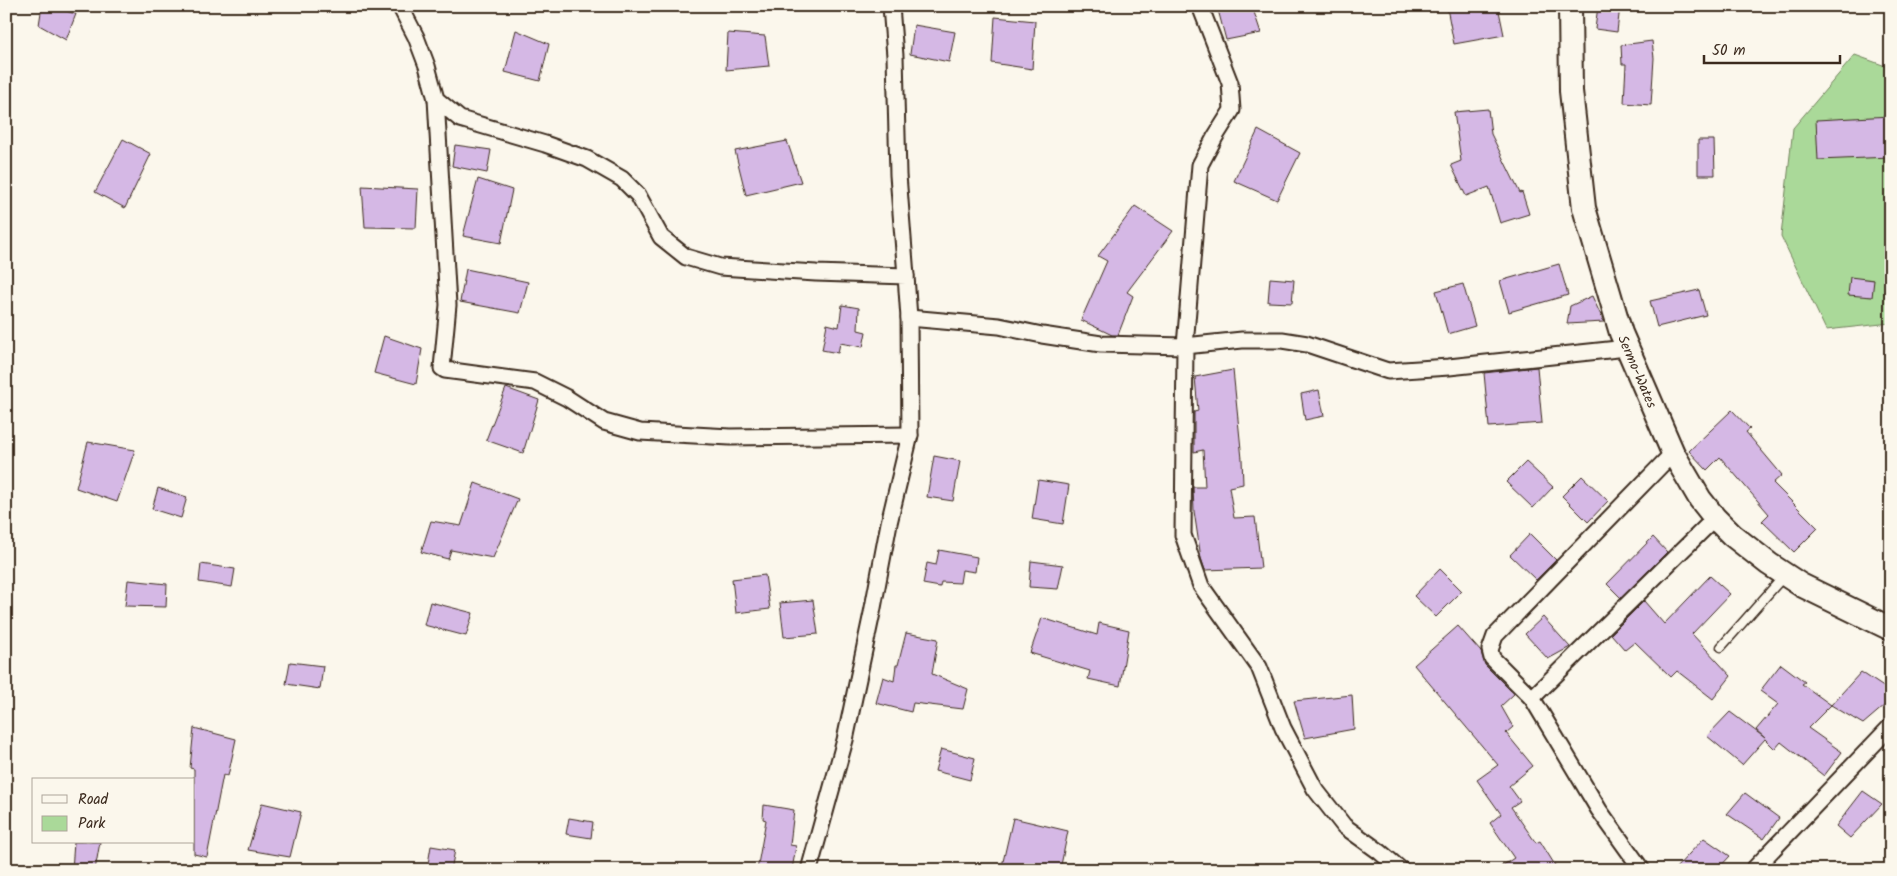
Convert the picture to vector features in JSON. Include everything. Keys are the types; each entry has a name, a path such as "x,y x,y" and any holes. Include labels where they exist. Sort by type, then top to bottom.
{"main road":[{"name":"Sermo-Wates","path":"1570,6 1571,91 1584,208 1621,333 1673,453 1700,500 1732,535 1785,575 1832,601 1891,629"}],"street":[{"path":"400,6 416,37 427,66 436,99 448,305 442,368 444,370 536,382 567,398 604,422 640,432 730,437 910,435"},
{"path":"809,870 845,740 889,523 910,435 909,318 898,175 895,56 891,6"},
{"path":"1200,6 1230,83 1232,110 1200,165 1185,346 1183,535 1201,586 1259,667 1282,728 1315,789 1344,826 1380,852 1400,870"},
{"path":"436,99 460,119 579,156 622,179 638,195 661,236 686,257 720,268 906,276"},
{"path":"909,318 999,326 1052,337 1101,344 1185,346 1242,340 1282,340 1317,347 1388,371 1422,370 1628,348"},
{"path":"1642,870 1599,810 1532,698 1492,658 1490,650 1496,636 1673,453"},
{"path":"1532,698 1715,518"},
{"path":"1753,870 1891,726"}],"lane":[{"path":"1721,647 1785,575"}],"green space":[{"path":"1855,55 1891,68 1891,323 1826,330 1781,236 1793,128"}],"building":[{"path":"42,6 49,6 76,14 66,40 39,25"},
{"path":"1217,6 1252,6 1261,33 1226,40"},
{"path":"1454,6 1498,6 1504,35 1454,44 1447,8"},
{"path":"1598,6 1620,6 1617,32 1595,29"},
{"path":"995,17 1035,21 1032,69 992,63"},
{"path":"914,25 955,32 949,62 910,54"},
{"path":"516,30 549,44 540,81 505,72"},
{"path":"728,33 765,36 769,66 726,70"},
{"path":"1652,41 1654,58 1651,105 1624,103 1626,64 1622,64 1621,45"},
{"path":"1488,109 1491,134 1520,193 1522,192 1529,214 1500,223 1489,187 1466,196 1451,165 1461,161 1454,112"},
{"path":"1891,116 1891,157 1818,160 1816,120"},
{"path":"1258,130 1300,153 1277,200 1234,181"},
{"path":"123,139 151,154 125,208 95,192"},
{"path":"1698,140 1714,140 1715,175 1698,175"},
{"path":"787,141 801,182 746,195 735,151"},
{"path":"455,145 491,150 487,173 452,166"},
{"path":"478,179 512,190 501,243 463,236"},
{"path":"362,186 418,189 416,228 365,227"},
{"path":"1135,206 1173,231 1127,292 1133,296 1118,335 1112,335 1081,320 1107,261 1098,256"},
{"path":"1559,264 1568,295 1509,312 1500,281"},
{"path":"466,269 528,282 520,313 460,302"},
{"path":"1850,277 1874,280 1872,297 1848,295"},
{"path":"1270,278 1294,280 1292,303 1268,302"},
{"path":"1463,284 1475,326 1448,334 1436,291"},
{"path":"1699,290 1706,315 1657,327 1650,301"},
{"path":"1592,296 1604,322 1567,324 1570,306"},
{"path":"842,305 859,308 858,330 866,332 863,347 840,343 838,353 822,350 827,324 839,327"},
{"path":"384,336 422,349 416,384 374,373"},
{"path":"1537,367 1542,423 1489,427 1484,373"},
{"path":"1233,370 1243,484 1229,487 1234,518 1255,517 1261,568 1205,570 1201,558 1194,511 1193,487 1205,487 1203,450 1194,452 1194,412 1198,411 1195,377"},
{"path":"506,388 539,400 523,453 486,440"},
{"path":"1319,390 1324,416 1305,420 1301,394"},
{"path":"1732,410 1750,429 1746,432 1782,475 1773,483 1818,528 1794,552 1762,521 1769,514 1720,457 1707,470 1689,451"},
{"path":"88,442 135,450 117,502 76,488"},
{"path":"934,456 960,461 953,501 927,497"},
{"path":"1526,462 1553,487 1533,508 1506,482"},
{"path":"1582,476 1608,501 1588,522 1562,496"},
{"path":"1038,480 1069,485 1063,524 1032,519"},
{"path":"475,483 518,499 493,558 451,550 448,559 421,552 431,521 461,526"},
{"path":"158,488 187,497 181,518 152,509"},
{"path":"1530,534 1556,560 1536,580 1510,555"},
{"path":"1653,537 1667,552 1621,598 1607,584"},
{"path":"939,550 977,557 975,572 962,570 960,583 941,582 940,587 923,584 927,563 936,565"},
{"path":"1031,561 1063,565 1058,589 1029,587"},
{"path":"201,564 235,569 232,587 199,582"},
{"path":"1440,569 1462,591 1436,617 1414,596"},
{"path":"765,575 770,609 736,613 732,579"},
{"path":"1710,576 1730,594 1692,634 1731,676 1713,699 1677,671 1671,677 1635,642 1625,650 1611,634 1644,601 1664,624"},
{"path":"128,580 167,584 166,607 125,606"},
{"path":"813,600 818,634 784,637 780,603"},
{"path":"430,602 473,613 466,636 424,625"},
{"path":"1543,617 1570,647 1548,659 1525,634"},
{"path":"1042,618 1097,635 1099,623 1129,630 1120,686 1088,679 1090,671 1030,653"},
{"path":"1458,626 1481,652 1485,665 1514,694 1501,706 1513,727 1506,733 1533,766 1509,786 1520,801 1511,807 1536,843 1540,841 1558,870 1496,870 1514,858 1490,823 1501,814 1477,780 1498,765 1414,665"},
{"path":"906,633 938,639 932,674 968,689 963,709 913,703 911,712 876,703 883,677 894,681 896,665 898,665"},
{"path":"290,662 323,666 320,689 286,684"},
{"path":"1781,664 1805,682 1802,684 1831,705 1808,728 1842,752 1824,776 1781,742 1775,749 1765,739 1742,765 1707,736 1730,712 1765,738 1756,730 1778,704 1760,691"},
{"path":"1861,672 1891,692 1891,700 1863,724 1831,705"},
{"path":"1352,695 1354,729 1305,738 1294,701"},
{"path":"194,728 236,739 228,776 223,775 207,857 194,854 195,778 194,769 190,768"},
{"path":"941,749 975,758 970,780 935,771"},
{"path":"1863,791 1882,804 1850,838 1836,826"},
{"path":"1745,793 1779,818 1764,839 1727,814"},
{"path":"262,803 301,812 290,857 248,850"},
{"path":"764,805 794,810 790,845 796,846 792,870 757,870 766,820 763,819"},
{"path":"569,818 593,822 591,838 566,834"},
{"path":"1013,818 1068,831 1060,870 1018,870 1002,866"},
{"path":"1704,838 1730,856 1717,870 1674,870"},
{"path":"74,844 100,844 95,870 72,870"},
{"path":"431,846 455,850 451,870 427,870"}]}
